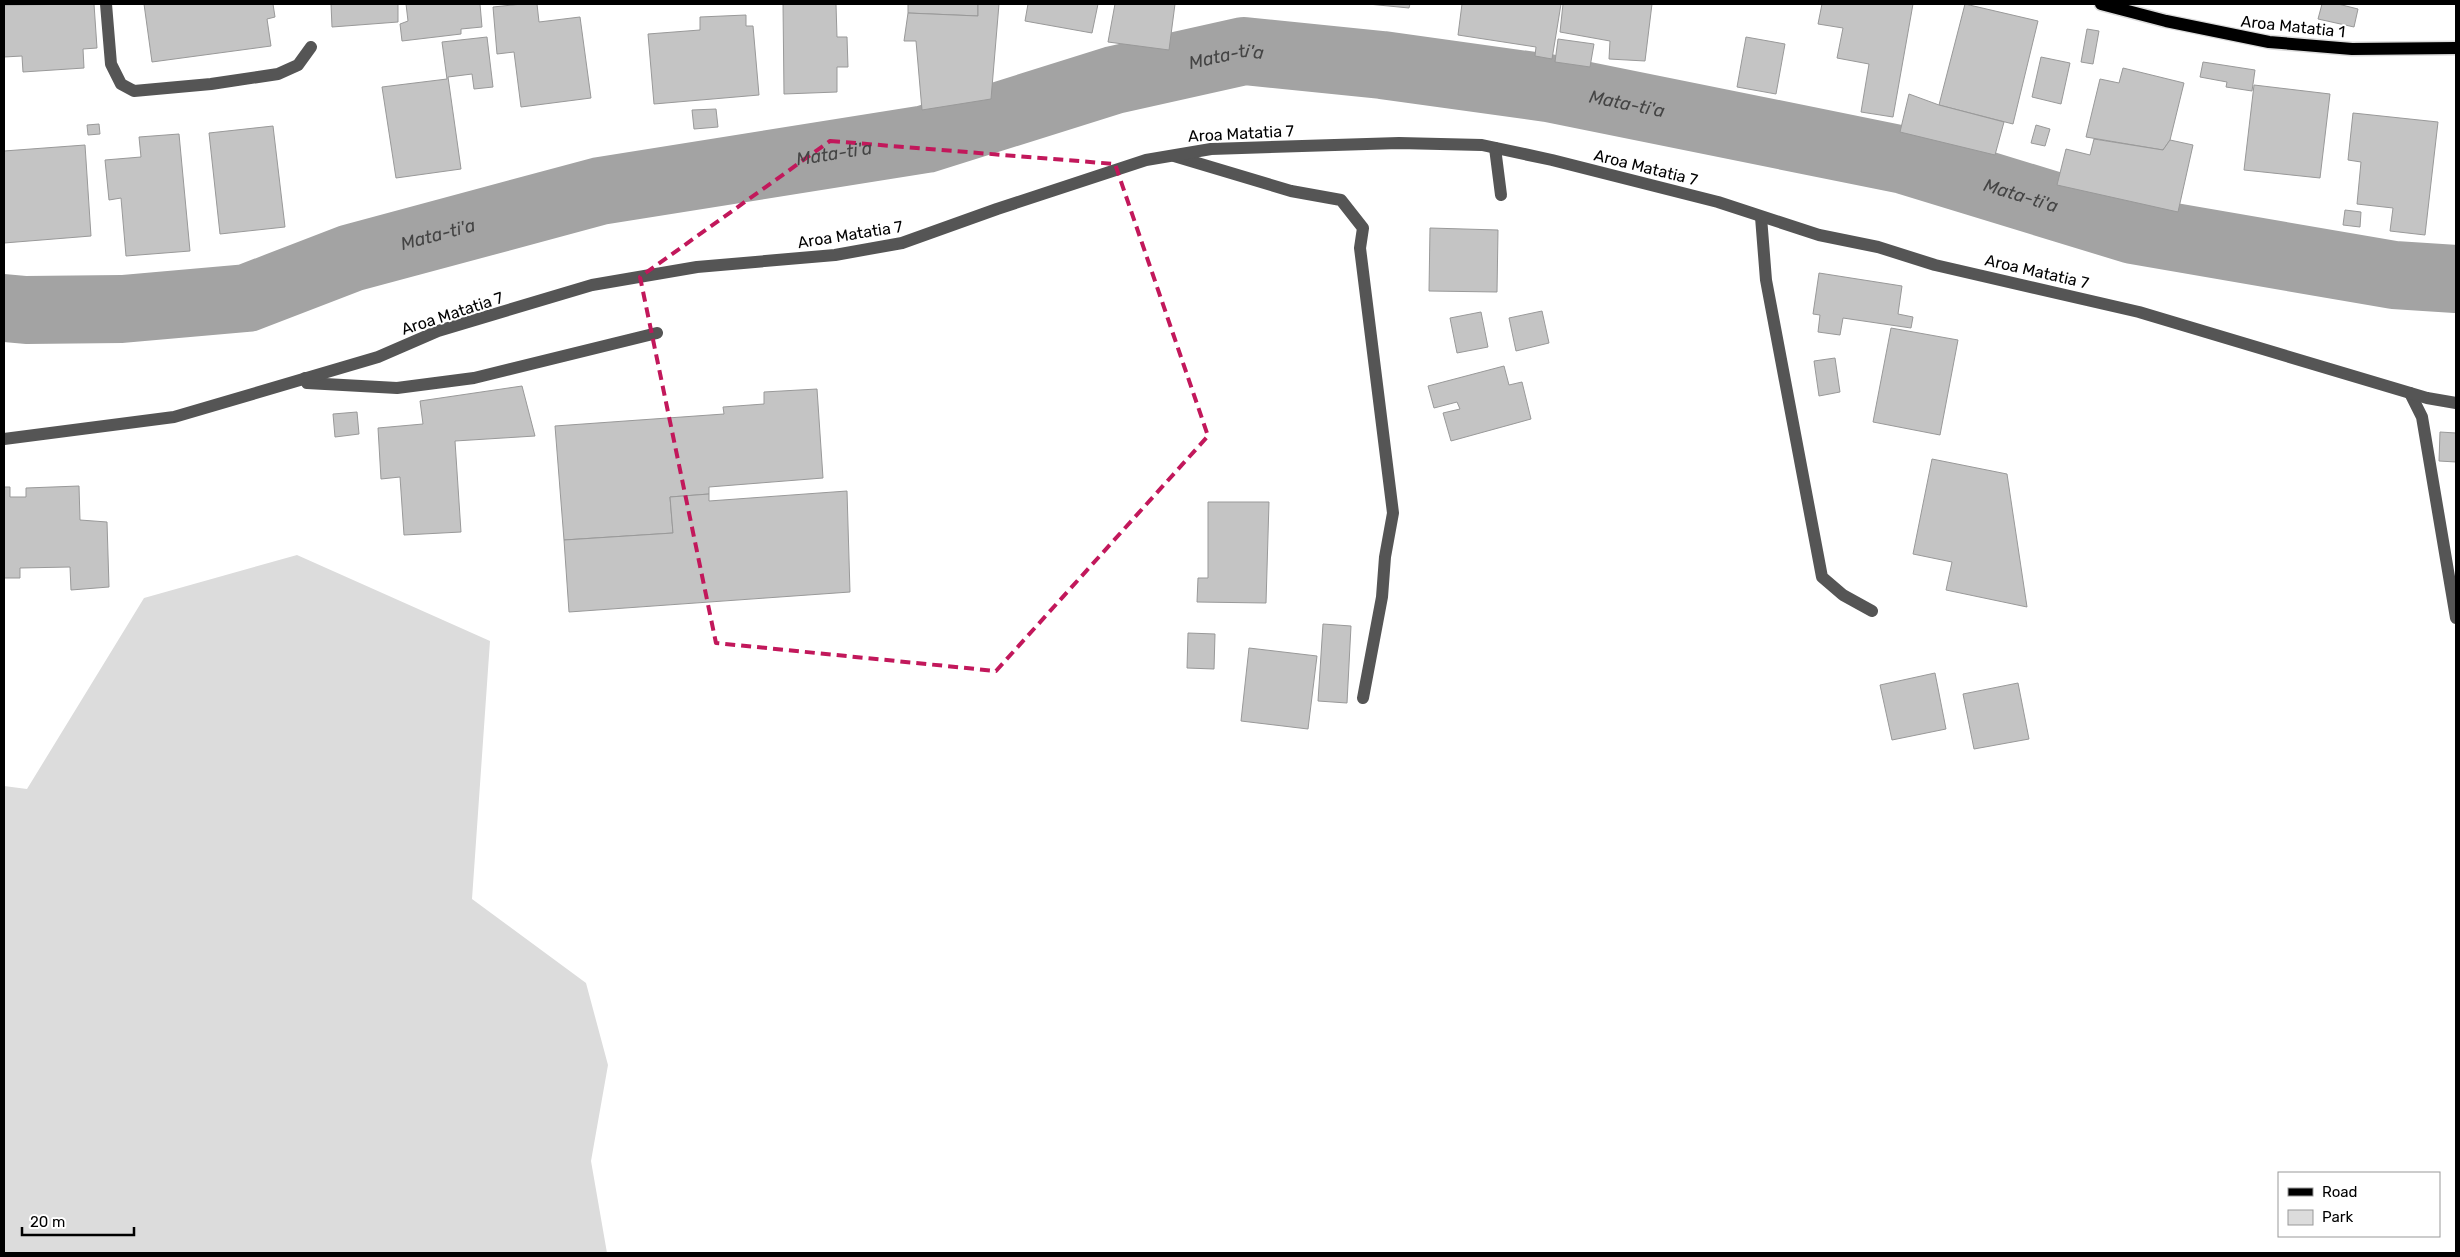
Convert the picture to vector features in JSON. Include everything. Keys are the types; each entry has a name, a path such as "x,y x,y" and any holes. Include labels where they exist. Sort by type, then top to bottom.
{"main road":[{"name":"Aroa Matatia 1","path":"2101,4 2166,21 2269,42 2352,49 2456,48"}],"street":[{"path":"106,4 111,64 121,84 134,91 211,84 278,74 298,65 311,47"},
{"name":"Aroa Matatia 7","path":"4,439 174,418 378,357 438,331 592,284 697,267 836,255 902,243 1121,167 1172,155 1211,148 1399,143 1460,144 1495,148 1552,160 1718,202 1819,235 1878,247 1935,265 2139,312 2410,393 2456,403"},
{"path":"1495,148 1501,195"},
{"path":"1172,155 1292,191 1341,200 1363,228 1360,248 1393,513 1385,557 1382,596 1363,698"},
{"path":"1761,216 1766,280 1822,577 1843,595 1872,612"},
{"path":"305,378 307,383 397,388 474,378 657,333"},
{"path":"2410,393 2423,425 2456,618"}],"highlighted area":[{"path":"830,141 1115,164 1208,436 996,671 716,643 640,277"}],"green space":[{"path":"297,555 490,641 472,899 586,983 608,1065 591,1161 607,1253 4,1253 4,786 27,789 144,598"}],"building":[{"path":"94,4 97,48 83,49 84,68 23,72 22,56 4,57 4,5"},
{"path":"144,4 273,4 275,17 267,19 271,46 152,62"},
{"path":"331,4 398,4 398,22 332,27"},
{"path":"406,4 480,4 482,27 461,29 461,34 402,41 400,24 408,21"},
{"path":"537,4 539,22 580,17 591,98 521,107 514,52 497,54 493,7"},
{"path":"783,4 836,4 837,37 847,37 848,67 837,67 837,92 784,94"},
{"path":"908,4 978,4 978,16 908,13"},
{"path":"978,4 999,4 991,99 922,110 916,41 904,41 908,13 978,16"},
{"path":"1028,4 1098,4 1092,33 1025,21"},
{"path":"1115,4 1175,4 1169,50 1108,42"},
{"path":"1368,4 1410,4 1409,8"},
{"path":"1462,4 1561,4 1552,59 1535,56 1536,47 1458,35"},
{"path":"1563,4 1652,4 1645,61 1609,59 1610,41 1560,32"},
{"path":"1822,4 1913,4 1893,117 1861,112 1869,64 1837,58 1843,28 1818,24"},
{"path":"1965,4 2038,21 2013,124 1939,105"},
{"path":"2322,4 2338,4 2358,9 2354,27 2318,19"},
{"path":"746,15 746,26 753,26 759,95 654,104 648,34 700,30 700,17"},
{"path":"2087,29 2099,31 2093,64 2081,62"},
{"path":"487,37 493,87 474,89 472,74 448,77 461,169 396,178 382,87 447,79 442,42"},
{"path":"1746,37 1785,44 1776,94 1737,87"},
{"path":"1558,39 1594,44 1590,67 1555,62"},
{"path":"2041,57 2070,63 2061,104 2032,97"},
{"path":"2203,62 2255,70 2252,91 2226,87 2227,82 2200,77"},
{"path":"2123,68 2184,83 2170,140 2163,150 2086,137 2100,79 2119,83"},
{"path":"2254,85 2330,94 2320,178 2244,170"},
{"path":"1909,94 1939,105 2004,122 1995,155 1900,132"},
{"path":"716,109 718,127 694,129 692,110"},
{"path":"2353,113 2438,122 2425,235 2390,231 2393,208 2357,204 2361,162 2348,160"},
{"path":"99,124 100,134 88,135 87,125"},
{"path":"2036,125 2050,129 2045,146 2031,143"},
{"path":"273,126 285,227 220,234 209,133"},
{"path":"179,134 190,251 126,256 121,198 109,200 105,160 141,157 139,137"},
{"path":"2094,139 2163,150 2170,140 2193,145 2178,212 2057,185 2066,149 2090,155"},
{"path":"85,145 91,236 4,243 4,151"},
{"path":"2345,210 2361,212 2360,227 2343,225"},
{"path":"1430,228 1498,230 1497,292 1429,291"},
{"path":"1819,273 1902,286 1898,314 1913,317 1911,328 1843,318 1840,335 1818,332 1820,315 1813,314"},
{"path":"1542,311 1549,343 1516,351 1509,318"},
{"path":"1481,312 1488,347 1457,353 1450,318"},
{"path":"1891,328 1958,340 1940,435 1873,422"},
{"path":"1835,358 1840,392 1819,396 1814,361"},
{"path":"1504,366 1509,385 1522,382 1531,419 1451,441 1443,413 1460,409 1457,402 1434,408 1428,386"},
{"path":"522,386 535,436 455,441 461,532 404,535 400,477 381,479 378,428 423,424 420,401"},
{"path":"817,389 823,478 709,487 709,494 670,497 673,533 564,540 555,426 724,414 723,407 764,404 764,392"},
{"path":"357,412 359,434 335,437 333,414"},
{"path":"2440,432 2456,433 2456,462 2439,461"},
{"path":"1932,459 2007,474 2027,607 1946,590 1952,562 1913,554"},
{"path":"79,486 80,520 107,522 109,587 71,590 70,567 20,568 20,578 4,578 4,487 10,487 10,497 26,497 26,488"},
{"path":"847,491 850,592 569,612 564,540 673,533 670,497 709,494 709,501"},
{"path":"1208,502 1269,502 1266,603 1197,602 1198,578 1208,578"},
{"path":"1323,624 1351,626 1347,703 1318,701"},
{"path":"1188,633 1215,634 1214,669 1187,668"},
{"path":"1249,648 1317,656 1308,729 1241,721"},
{"path":"1935,673 1946,729 1892,740 1880,685"},
{"path":"2018,683 2029,739 1974,749 1963,694"}],"waterway":[{"name":"Mata-ti'a","path":"4,308 26,310 122,309 247,298 351,258 600,191 926,139 1114,80 1244,51 1382,65 1548,88 1904,160 2133,230 2394,275 2456,279"}]}
